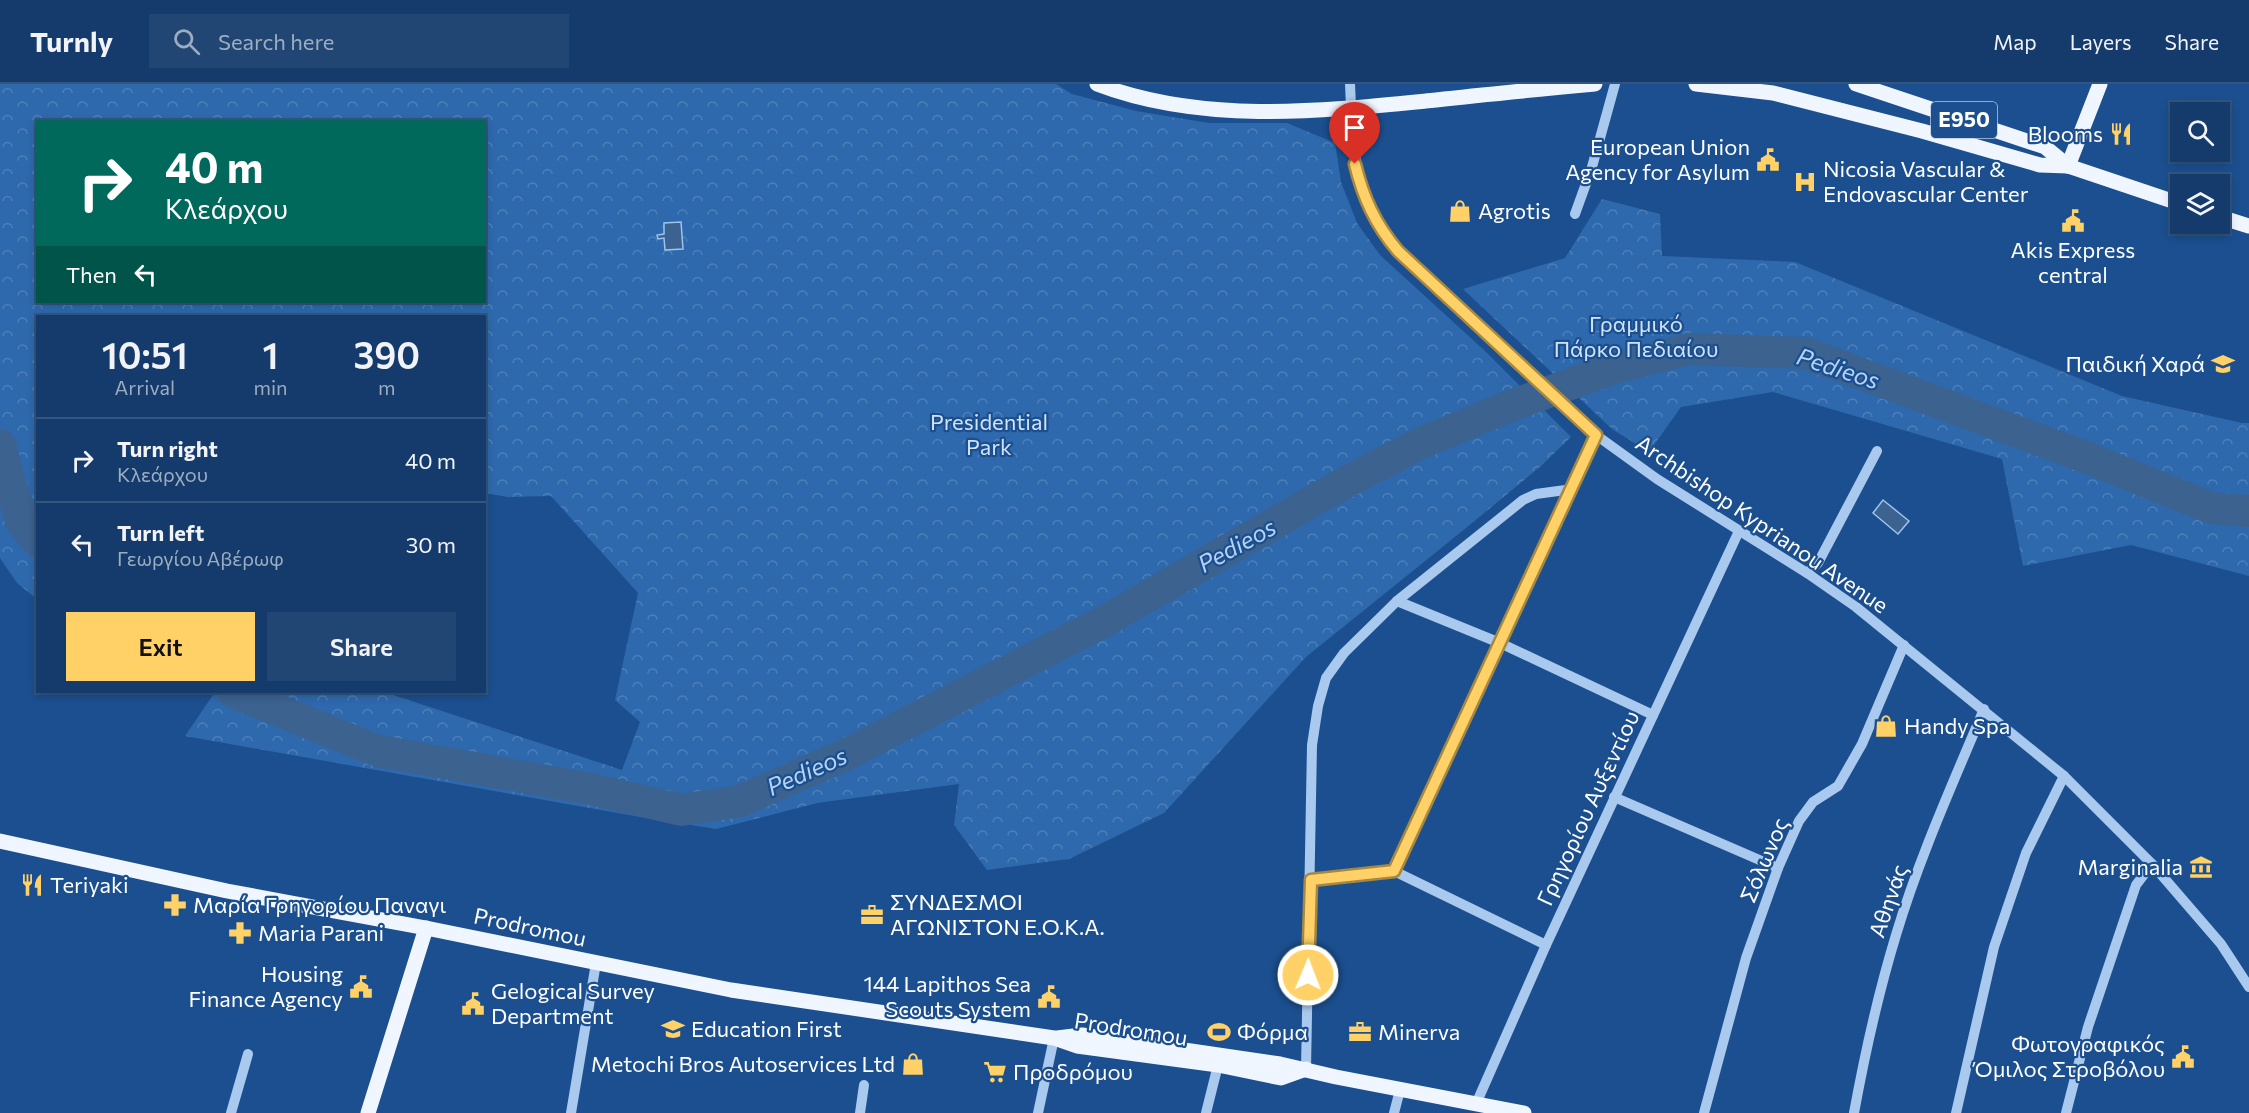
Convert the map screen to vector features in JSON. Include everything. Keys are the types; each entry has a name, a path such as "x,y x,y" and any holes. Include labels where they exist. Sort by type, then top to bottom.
{"main road":[{"path":"1097,84 1154,101 1209,108 1272,111 1351,109 1595,84"},
{"name":"E950","path":"1696,84 1774,89 2040,165 2068,166"},
{"name":"E950","path":"1856,84 2045,147 2068,166"},
{"path":"2100,84 2068,166 2170,200"},
{"path":"2230,220 2249,226"},
{"name":"Prodromou","path":"0,841 227,891 426,928 730,990 1054,1038 1077,1046 1218,1065 1281,1078 1306,1069"},
{"path":"368,1113 426,928"},
{"name":"Prodromou","path":"1054,1038 1082,1035 1306,1069 1400,1090 1524,1113"}],"street":[{"name":"Archbishop Kyprianou Avenue","path":"1350,84 1355,164 1362,190 1381,231 1398,251 1596,435 1657,479 1807,573 1856,607 2064,776 2152,864 2221,944 2249,987"},
{"path":"1575,214 1592,167 1615,84"},
{"path":"1394,871 1573,489 1596,435"},
{"path":"1807,573 1818,563 1876,451"},
{"path":"1306,1069 1312,746 1318,706 1326,678 1344,653 1397,601 1522,500 1536,494 1573,489"},
{"name":"Γρηγορίου Αυξεντίου","path":"1476,1104 1546,945 1739,531"},
{"path":"1397,601 1500,643 1653,715"},
{"name":"Σόλωνος","path":"1704,1113 1746,958 1778,868 1799,821 1813,802 1838,786 1857,752 1905,645"},
{"name":"Αθηνάς","path":"1854,1113 1869,1032 1896,934 1933,830 1984,709"},
{"path":"1956,1113 1994,947 2026,853 2064,776"},
{"path":"1614,797 1778,868"},
{"path":"2066,1113 2088,1028 2132,896 2136,885 2152,864"},
{"path":"1311,880 1394,871 1546,945"},
{"path":"571,1113 596,963"},
{"path":"1038,1113 1054,1038"},
{"path":"231,1113 248,1054"},
{"path":"1206,1113 1218,1065"},
{"path":"860,1113 864,1084"},
{"path":"1394,1113 1400,1090"}],"green space":[{"name":"Presidential Park","path":"0,84 1056,84 1072,94 1136,111 1209,123 1287,123 1335,143 1341,182 1357,223 1380,255 1485,351 1571,437 1541,466 1306,657 1164,813 1069,859 987,870 954,825 959,784 817,803 716,829 185,736 214,693 387,693 622,770 640,722 615,700 638,593 551,496 508,497 486,493 486,315 36,315 36,598 17,583 0,558"},
{"name":"Γραμμικό Πάρκο Πεδιαίου","path":"1602,199 1660,214 1662,256 1795,262 2122,396 2249,423 2249,576 2131,545 2023,566 2002,459 1773,392 1681,407 1649,452 1612,429 1463,289 1565,258"}],"shaded area":[{"path":"681,222 683,249 665,250 664,238 658,239 657,235 664,234 664,223"},
{"path":"1883,500 1909,521 1898,534 1873,513"}],"waterway":[{"name":"Pedieos","path":"235,693 378,751 591,789 681,810 740,801 845,755 1105,621 1337,487 1419,444 1505,408 1614,368 1689,349 1805,353 2088,458 2211,508 2249,511"},
{"name":"Pedieos","path":"0,445 21,521 36,540"}],"place":[{"name":"Blooms","path":"2121,134"},
{"name":"European Union Agency for Asylum","path":"1768,160"},
{"name":"Nicosia Vascular & Endovascular Center","path":"1805,182"},
{"name":"Agrotis","path":"1460,211"},
{"name":"Akis Express central","path":"2073,221"},
{"name":"Παιδική Χαρά","path":"2223,364"},
{"name":"Handy Spa","path":"1886,726"},
{"name":"Marginalia","path":"2201,867"},
{"name":"Teriyaki","path":"32,885"},
{"name":"Μαρία Γρηγορίου Παναγι","path":"175,905"},
{"name":"ΣΥΝΔΕΣΜΟΙ ΑΓΩΝΙΣΤΟΝ Ε.Ο.Κ.Α.","path":"872,915"},
{"name":"Maria Parani","path":"240,933"},
{"name":"Housing Finance Agency","path":"361,987"},
{"name":"144 Lapithos Sea Scouts System","path":"1049,997"},
{"name":"Gelogical Survey Department","path":"473,1004"},
{"name":"Education First","path":"673,1029"},
{"name":"Φόρμα","path":"1219,1032"},
{"name":"Minerva","path":"1360,1032"},
{"name":"Φωτογραφικός Όμιλος Στροβόλου","path":"2183,1057"},
{"name":"Metochi Bros Autoservices Ltd","path":"913,1064"},
{"name":"Προδρόμου","path":"995,1072"}],"route":[{"path":"1308,975 1311,880 1394,871 1573,489 1596,435 1398,251 1381,231 1370,211 1355,164"}]}
